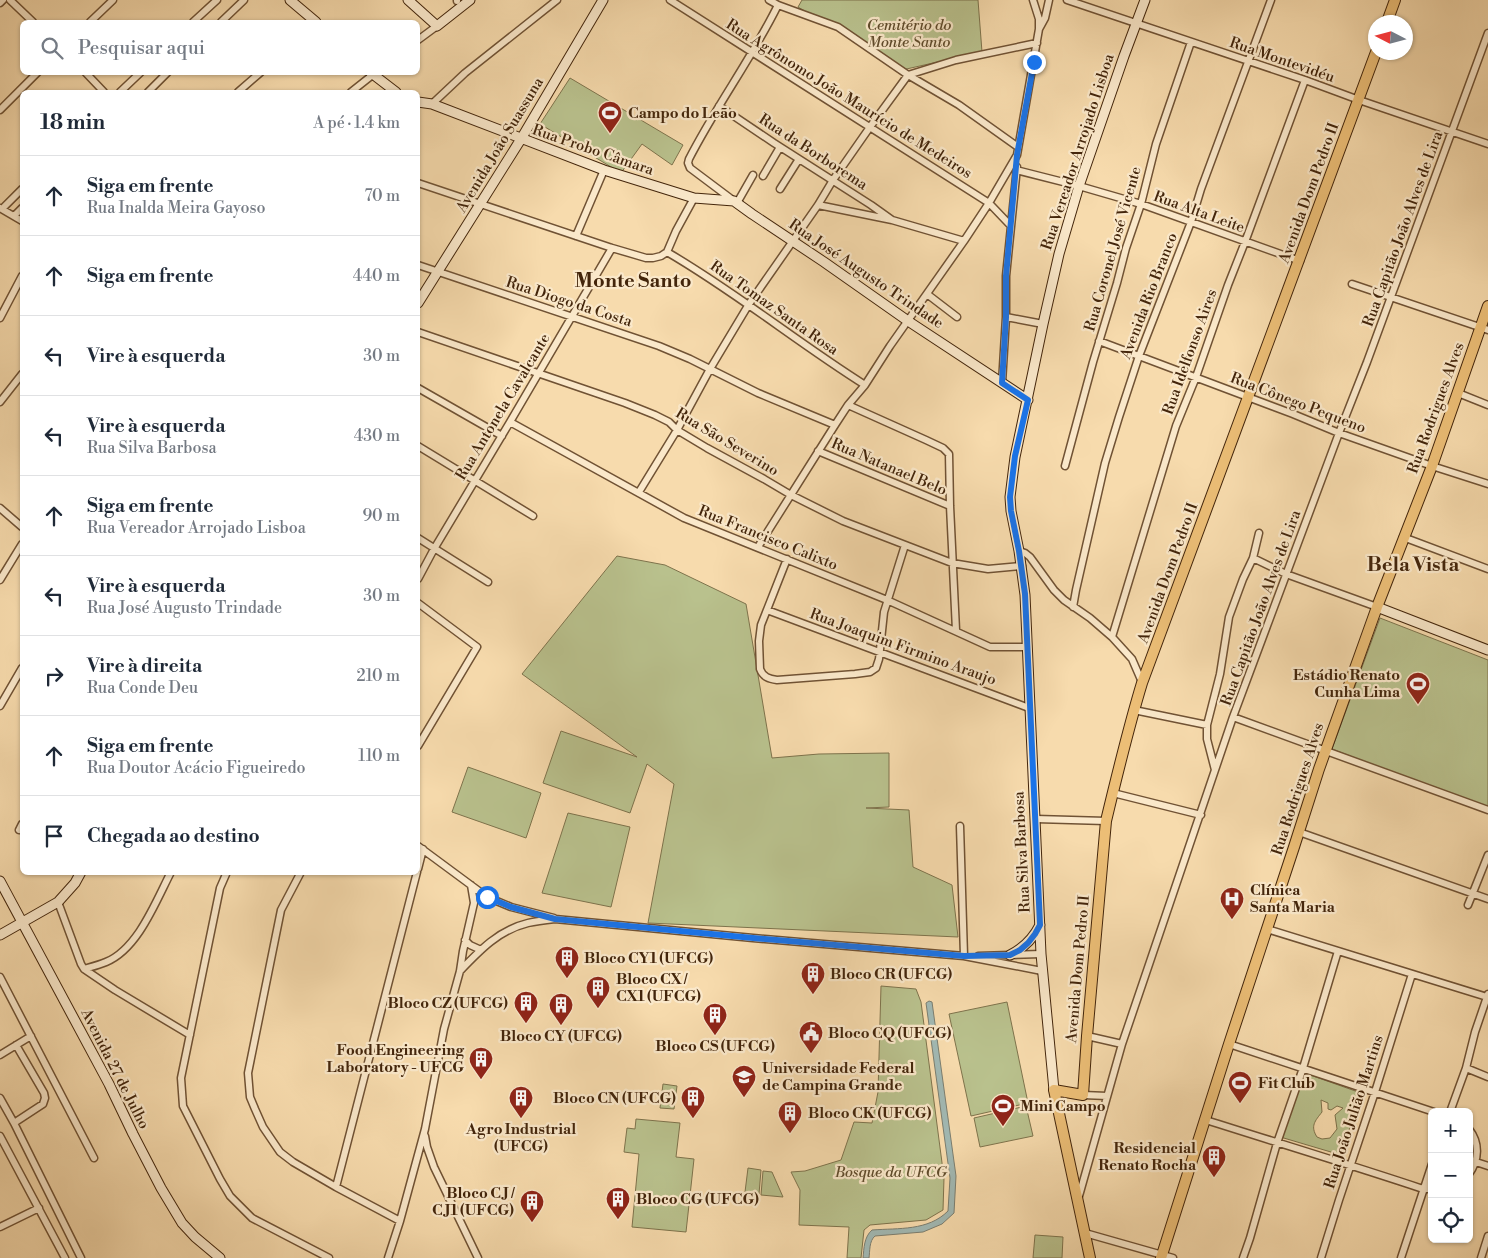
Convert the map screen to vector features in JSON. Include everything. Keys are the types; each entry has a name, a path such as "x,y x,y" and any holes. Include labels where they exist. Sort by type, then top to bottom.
{"main road":[{"path":"290,0 314,20"},
{"path":"408,0 437,26 458,2 470,0"},
{"name":"Avenida João Suassuna","path":"420,300 521,139 603,0"},
{"path":"1390,15 1395,0"},
{"name":"Rua Vereador Arrojado Lisboa","path":"1010,497 1015,456 1059,254 1079,186 1144,1"},
{"name":"Avenida Dom Pedro II","path":"1083,1096 1106,821 1134,710 1373,60"},
{"path":"375,75 394,90"},
{"name":"Rua Probo Câmara","path":"420,102 432,104 604,170 694,198 736,202"},
{"name":"Rua José Augusto Trindade","path":"736,202 908,321 1028,400"},
{"name":"Rua Rodrigues Alves","path":"1162,1256 1325,750 1403,537 1484,329 1488,306"},
{"name":"Rua Silva Barbosa","path":"1010,497 1025,594 1041,954 1054,1090 1090,1258"},
{"path":"1377,607 1488,650"},
{"path":"0,935 58,902 75,883 79,875"},
{"name":"Avenida 27 de Julho","path":"0,881 109,1084 132,1134 161,1188 182,1223 195,1238 220,1258"},
{"path":"1010,955 1028,943 1040,925"},
{"path":"1054,1090 1083,1096"}],"street":[{"path":"10,0 32,20"},
{"path":"92,20 113,0"},
{"path":"195,20 217,0"},
{"path":"223,20 244,0"},
{"path":"432,104 465,73 557,0"},
{"name":"Rua Agrônomo João Maurício de Medeiros","path":"670,0 989,203 1010,225"},
{"path":"769,0 838,27 908,75 959,105 1018,151"},
{"path":"1033,0 1040,29"},
{"path":"1002,383 1006,317 1006,276 1018,151 1037,43 1049,0"},
{"name":"Rua Montevidéu","path":"1067,0 1488,144"},
{"name":"Avenida Rio Branco","path":"1073,606 1105,463 1139,356 1191,222 1201,189 1271,0"},
{"path":"719,106 768,27 778,5"},
{"path":"420,39 437,26"},
{"name":"Rua Capitão João Alves de Lira","path":"1078,1199 1122,1044 1215,770 1286,574 1367,362 1488,33"},
{"name":"Rua Coronel José Vicente","path":"1065,466 1099,341 1141,204 1161,128 1191,42"},
{"path":"639,492 749,304 818,205 833,180 908,75 956,60 1037,43"},
{"path":"0,110 35,75"},
{"path":"88,75 102,90"},
{"path":"122,90 138,75"},
{"path":"150,90 165,75"},
{"path":"240,90 258,75"},
{"path":"353,90 371,75"},
{"name":"Rua Idelfonso Aires","path":"1112,637 1176,426 1305,80"},
{"name":"Rua da Borborema","path":"719,106 780,148 871,204 892,220"},
{"name":"Rua José Augusto Trindade","path":"719,106 689,158 688,163 690,168 736,202"},
{"path":"763,176 780,148"},
{"path":"758,547 848,405 866,385 989,203 1018,151"},
{"path":"780,190 799,159"},
{"path":"576,236 604,170"},
{"name":"Rua Alta Leite","path":"1016,170 1141,204 1300,261"},
{"path":"736,202 753,175"},
{"path":"420,184 646,258 661,256 668,252 676,231 694,198"},
{"path":"20,190 1,209 20,220"},
{"path":"818,205 892,220 964,240"},
{"path":"14,216 20,210"},
{"name":"Rua Antonela Cavalcante","path":"420,575 434,548 612,248"},
{"name":"Rua Tomaz Santa Rosa","path":"668,252 700,271 830,363 866,385"},
{"name":"Rua Diogo da Costa","path":"420,266 659,346 690,359 758,393 835,425"},
{"path":"0,318 20,280"},
{"path":"1352,284 1484,329"},
{"path":"927,294 957,317"},
{"path":"1006,317 1043,324"},
{"name":"Rua São Severino","path":"420,333 656,415 707,448 791,495 844,521 905,545 952,563 988,569 1022,566"},
{"name":"Rua Cônego Pequeno","path":"1099,341 1196,376 1339,433 1488,484"},
{"path":"0,402 20,377"},
{"path":"420,389 502,436"},
{"path":"1458,393 1488,405"},
{"path":"848,405 943,448 949,454 956,630"},
{"name":"Rua Francisco Calixto","path":"510,422 684,518 887,600 990,647 1026,647"},
{"path":"420,447 533,516"},
{"name":"Rua Natanael Belo","path":"818,451 950,506"},
{"path":"0,508 20,525"},
{"path":"1215,770 1207,739 1207,725 1220,674 1230,617 1243,579 1253,558 1259,533"},
{"path":"1403,537 1488,569"},
{"path":"420,539 488,582"},
{"path":"787,559 759,634 760,670 762,674 770,679 777,680 841,676 870,672 878,665 882,624 887,600 905,545"},
{"path":"0,580 20,547"},
{"path":"1019,551 1030,557 1054,590 1112,637 1132,659 1142,684"},
{"path":"1253,558 1286,574 1377,607"},
{"path":"420,604 477,647 420,743"},
{"name":"Rua Joaquim Firmino Araujo","path":"767,610 1029,708"},
{"path":"0,706 20,671"},
{"path":"1134,710 1207,725"},
{"path":"1234,717 1488,810"},
{"path":"1113,793 1201,815"},
{"path":"1036,819 1106,821"},
{"path":"960,826 964,956"},
{"path":"1299,832 1488,899"},
{"path":"420,848 487,897 511,907 528,910 555,919 964,956 1041,954"},
{"path":"1468,905 1488,855"},
{"path":"84,969 108,962 130,946 138,936 169,875"},
{"path":"225,875 220,888 182,1078 183,1106 230,1196 252,1218 329,1258"},
{"path":"299,875 281,910 248,1073 250,1097 268,1136 280,1152 293,1162 336,1187 400,1221"},
{"path":"336,1187 416,875"},
{"path":"388,1258 425,1129 444,1030 460,971 474,903 471,885"},
{"path":"474,903 487,897"},
{"path":"58,902 84,969 190,1035"},
{"path":"527,923 530,915 528,910"},
{"path":"460,971 481,950 501,934 527,923 555,919"},
{"path":"1267,929 1412,974 1488,995 1475,1032 1466,1068 1451,1108"},
{"path":"465,940 470,945 481,950"},
{"path":"1243,1258 1338,950"},
{"path":"964,956 1042,971"},
{"name":"Rua João Julião Martins","path":"1321,1258 1412,974"},
{"path":"0,977 94,1158"},
{"path":"0,1055 31,1036"},
{"path":"1087,1036 1122,1044"},
{"path":"1229,1044 1428,1110"},
{"path":"14,1123 43,1104 45,1098 44,1093 16,1046"},
{"path":"1466,1068 1488,1077"},
{"path":"1083,1096 1107,1096"},
{"path":"0,1098 81,1258"},
{"path":"1206,1120 1428,1189"},
{"path":"425,1129 427,1147 434,1167 478,1258"},
{"path":"1473,1134 1477,1147 1476,1162 1473,1167"},
{"path":"1,1139 65,1258"},
{"path":"1476,1162 1488,1166"},
{"path":"1401,1258 1428,1176"},
{"path":"0,1227 39,1208"},
{"path":"1085,1233 1173,1258"},
{"path":"1481,1258 1488,1236"}],"green space":[{"name":"Cemitério do Monte Santo","path":"802,0 978,0 982,52 902,70 798,7"},
{"name":"Campo do Leão","path":"570,78 683,145 672,165 642,144 621,173 540,124"},
{"path":"617,556 665,565 746,604 772,758 819,754 889,753 889,807 866,808 909,810 913,867 952,885 958,937 648,923 674,784 647,764 630,813 543,783 561,731 637,757 522,674"},
{"name":"Estádio Renato Cunha Lima","path":"1380,618 1488,660 1488,809 1332,749"},
{"path":"468,767 541,793 526,838 452,812"},
{"path":"568,813 630,827 611,907 542,893"},
{"name":"Bosque da UFCG","path":"881,986 916,989 921,1002 944,1178 943,1210 926,1220 870,1225 864,1230 861,1258 847,1258 849,1227 799,1225 800,1190 791,1172 805,1171 841,1160 854,1122 872,1123 878,1092"},
{"path":"1007,1002 1028,1103 971,1116 949,1014"},
{"path":"1299,1071 1361,1093 1341,1155 1277,1136","holes":["1321,1100 1328,1103 1328,1109 1331,1110 1337,1106 1343,1108 1335,1115 1337,1129 1330,1138 1322,1139 1317,1137 1314,1127 1315,1121 1322,1112"]},
{"path":"663,1084 677,1086 674,1109 660,1108"},
{"name":"Mini Campo","path":"1026,1106 1033,1136 980,1147 974,1118"},
{"path":"636,1119 680,1123 676,1157 694,1159 686,1232 632,1227 639,1154 624,1152 627,1128 635,1129"},
{"path":"748,1168 761,1170 759,1194 745,1192"},
{"path":"763,1171 772,1172 783,1197 761,1195"},
{"path":"1035,1235 1063,1237 1062,1258 1033,1258"}],"water":[{"path":"932,1002 956,1176 954,1213 942,1224 923,1232 875,1236 871,1243 869,1258 863,1258 866,1239 872,1230 922,1225 931,1222 948,1211 950,1178 926,1003"}],"place":[{"name":"Campo do Leão","path":"610,134"},
{"name":"Estádio Renato Cunha Lima","path":"1418,705"},
{"name":"Clínica Santa Maria","path":"1232,920"},
{"name":"Bloco CY1 (UFCG)","path":"567,979"},
{"name":"Bloco CR (UFCG)","path":"813,995"},
{"name":"Bloco CX / CX1 (UFCG)","path":"598,1009"},
{"name":"Bloco CZ (UFCG)","path":"526,1024"},
{"name":"Bloco CY (UFCG)","path":"561,1026"},
{"name":"Bloco CS (UFCG)","path":"715,1036"},
{"name":"Bloco CQ (UFCG)","path":"811,1054"},
{"name":"Food Engineering Laboratory - UFCG","path":"481,1080"},
{"name":"Universidade Federal de Campina Grande","path":"744,1098"},
{"name":"Fit Club","path":"1240,1104"},
{"name":"Agro Industrial (UFCG)","path":"521,1119"},
{"name":"Bloco CN (UFCG)","path":"693,1119"},
{"name":"Mini Campo","path":"1003,1127"},
{"name":"Bloco CK (UFCG)","path":"790,1134"},
{"name":"Residencial Renato Rocha","path":"1214,1178"},
{"name":"Bloco CG (UFCG)","path":"618,1220"},
{"name":"Bloco CJ / CJ1 (UFCG)","path":"532,1223"}],"district":[{"name":"Monte Santo","path":"633,281"},
{"name":"Bela Vista","path":"1413,565"}],"route":[{"path":"487,897 511,907 528,910 555,919 964,956 1010,955 1020,950 1035,934 1040,925 1036,819 1030,740 1025,594 1010,497 1015,456 1028,400 1002,383 1005,349 1006,276 1017,155 1034,62"}]}
